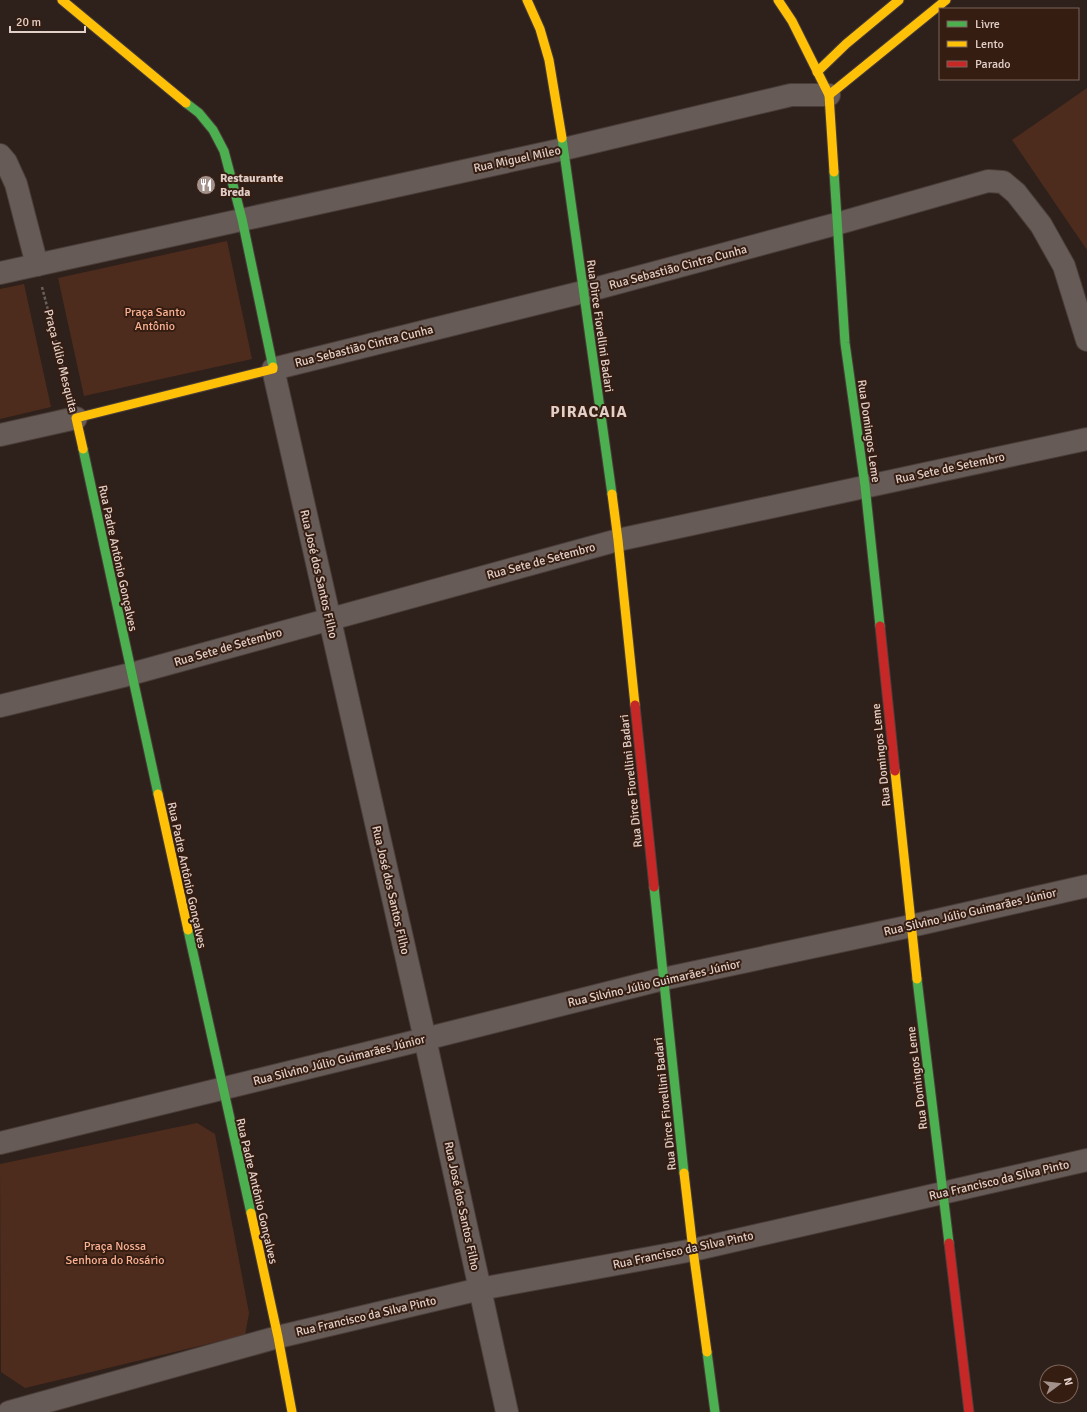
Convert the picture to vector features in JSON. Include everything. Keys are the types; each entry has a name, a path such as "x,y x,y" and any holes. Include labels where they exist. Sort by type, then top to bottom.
{"street":[{"path":"62,0 199,113 213,130 224,151 242,219 273,369 76,418"},
{"name":"Rua Dirce Fiorellini Badari","path":"527,0 540,29 549,60 564,149 618,540 663,979 693,1250 715,1412"},
{"path":"778,0 792,20 829,96 946,0"},
{"path":"817,72 846,44 899,0"},
{"name":"Rua Miguel Mileo","path":"791,95 817,72"},
{"name":"Rua Miguel Mileo","path":"242,219 564,149 791,95 829,96"},
{"name":"Rua Domingos Leme","path":"829,96 836,224 845,343 865,486 911,926 969,1412"},
{"path":"0,154 6,162 16,184 37,265"},
{"name":"Rua Sebastião Cintra Cunha","path":"273,369 583,292 836,224 988,180 1003,182 1016,193 1041,225 1064,266 1087,340"},
{"path":"0,273 242,219"},
{"name":"Rua José dos Santos Filho","path":"273,369 425,1039 507,1412"},
{"name":"Praça Júlio Mesquita","path":"0,435 76,418"},
{"name":"Rua Padre Antônio Gonçalves","path":"76,418 130,674 278,1337 292,1412"},
{"name":"Rua Sete de Setembro","path":"0,706 130,674 618,540 1087,439"},
{"name":"Rua Silvino Júlio Guimarães Júnior","path":"222,1089 663,979 911,926 1087,886"},
{"path":"0,1143 222,1089"},
{"name":"Rua Francisco da Silva Pinto","path":"278,1337 480,1289 693,1250 1087,1160"},
{"path":"9,1412 278,1337"}],"path":[{"name":"Praça Júlio Mesquita","path":"37,265 76,418"}],"green space":[{"path":"1087,88 1087,250 1012,140"},
{"name":"Praça Santo Antônio","path":"227,241 252,359 84,396 58,278"},
{"path":"24,284 51,407 0,419 0,289"},
{"name":"Praça Nossa Senhora do Rosário","path":"197,1123 215,1134 249,1313 245,1335 25,1388 1,1372 0,1164"}],"traffic: fast":[{"path":"186,103 199,113 213,130 224,151 242,219 273,367"},
{"path":"562,138 612,494"},
{"path":"834,172 845,343 865,486 880,626"},
{"path":"83,449 158,794"},
{"path":"654,887 684,1173"},
{"path":"188,930 251,1213"},
{"path":"917,979 949,1243"},
{"path":"707,1352 715,1412"}],"traffic: slow":[{"path":"62,0 186,103"},
{"path":"527,0 540,29 549,60 562,138"},
{"path":"778,0 792,21 829,95 834,172"},
{"path":"817,72 846,44 899,0"},
{"path":"829,95 946,0"},
{"path":"83,449 76,418 273,369 273,367"},
{"path":"612,494 635,705"},
{"path":"895,771 917,979"},
{"path":"158,794 188,930"},
{"path":"684,1173 707,1352"},
{"path":"251,1213 278,1337 292,1412"}],"traffic: jam":[{"path":"880,626 895,771"},
{"path":"635,705 654,887"},
{"path":"949,1243 969,1412"}],"place":[{"name":"Restaurante Breda","path":"206,185"}],"district":[{"name":"PIRACAIA","path":"589,411"}]}
